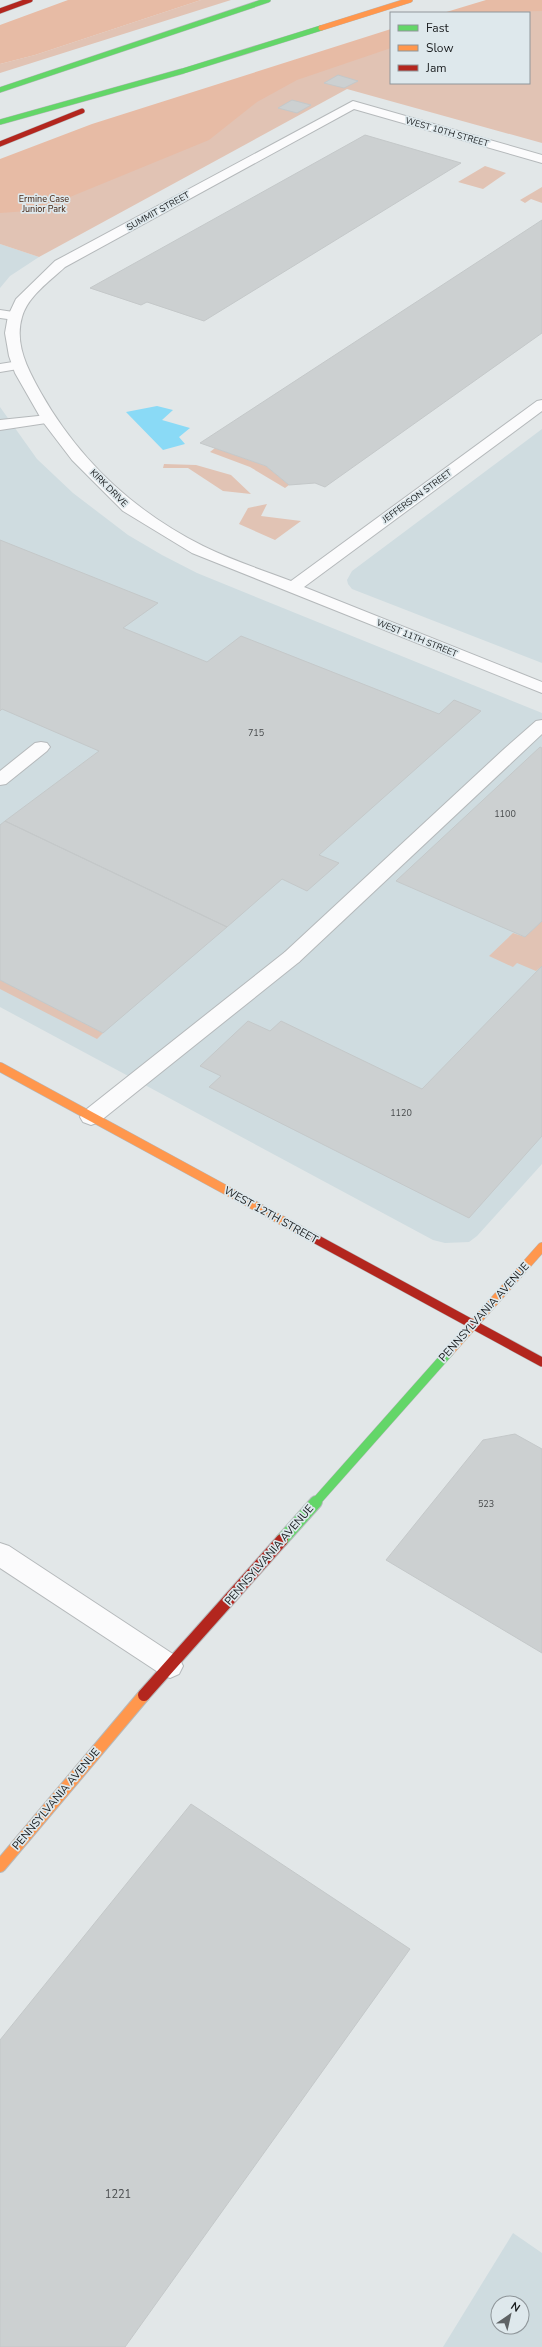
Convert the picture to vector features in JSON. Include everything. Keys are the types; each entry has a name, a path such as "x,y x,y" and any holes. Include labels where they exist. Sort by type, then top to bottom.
{"main road":[{"path":"0,11 30,0"},
{"path":"0,90 268,0"},
{"path":"0,122 183,71 410,0"},
{"path":"0,80 198,23"},
{"path":"0,144 183,71"},
{"name":"WEST 12TH STREET","path":"0,1067 542,1362"},
{"name":"PENNSYLVANIA AVENUE","path":"0,1866 116,1727 472,1324 542,1247"}],"street":[{"name":"WEST 10TH STREET","path":"352,105 542,159"},
{"name":"SUMMIT STREET","path":"18,360 12,333 15,316 23,299 60,264 352,105"},
{"path":"0,314 15,316"},
{"path":"0,368 18,360"},
{"name":"KIRK DRIVE","path":"18,360 48,419 77,457 129,508 198,550 292,588"},
{"name":"JEFFERSON STREET","path":"292,588 542,404"},
{"path":"0,425 48,419"},
{"name":"WEST 11TH STREET","path":"292,588 542,688"},
{"path":"91,1117 292,957 542,725"},
{"path":"0,780 41,747"},
{"path":"0,1554 170,1666"}],"shaded area":[{"path":"0,244 39,257 10,276 0,288"},
{"path":"0,407 37,459 73,493 128,535 162,555 197,573 542,713 542,1164 477,1236 469,1242 445,1243 433,1240 0,1007"},
{"path":"542,429 542,663 352,589 347,580 352,571"},
{"path":"513,2233 542,2253 542,2347 443,2347"}],"green space":[{"path":"68,0 201,0 35,55 0,64 0,25"},
{"path":"201,0 231,0 0,73 0,64 35,55"},
{"path":"486,0 542,0 542,11 446,12"},
{"name":"Ermine Case Junior Park","path":"542,0 542,143 347,89 39,257 0,244 0,173 390,38 390,84 530,84 530,12 477,12"},
{"path":"390,29 390,48 297,80 257,102 209,140 70,197 28,211 0,213 0,159 92,124"},
{"path":"485,166 506,173 483,189 458,182"},
{"path":"542,187 542,203 531,199 525,203 520,200"},
{"path":"215,448 266,466 289,485 285,488 250,467 210,452"},
{"path":"164,464 196,465 231,475 251,494 223,491 188,468 163,468"},
{"path":"267,504 261,516 301,521 275,540 239,524 248,508"},
{"path":"542,921 542,966 536,971 517,963 513,967 489,956 513,933 525,937"},
{"path":"0,980 103,1033 97,1039 0,989"}],"water":[{"path":"157,406 173,410 162,420 190,428 179,437 185,444 163,450 126,412"}],"building":[{"path":"338,75 358,81 344,88 324,83"},
{"path":"292,100 311,105 297,113 278,108"},
{"path":"365,135 461,163 204,321 147,302 141,305 90,288"},
{"path":"542,220 542,333 325,487 315,483 289,485 266,466 200,443"},
{"path":"0,540 158,603 123,628 207,662 241,636 439,714 454,700 481,711 319,855 339,863 307,891 282,879 227,927 5,821 99,751 2,709 0,711"},
{"path":"540,747 542,748 542,921 525,937 396,881"},
{"path":"5,821 227,927 103,1033 0,980 0,825"},
{"path":"542,966 542,1136 469,1218 209,1087 221,1076 200,1066 248,1021 270,1031 281,1021 422,1089"},
{"path":"515,1434 542,1449 542,1653 386,1560 483,1440"},
{"path":"191,1804 410,1949 125,2347 0,2347 0,2040"}],"traffic: fast":[{"path":"0,90 268,0"},
{"path":"0,122 183,71 321,28"},
{"path":"282,1540 449,1352"}],"traffic: slow":[{"path":"321,28 410,0"},
{"path":"0,1067 303,1232"},
{"path":"449,1352 542,1247"},
{"path":"0,1866 144,1695"}],"traffic: jam":[{"path":"0,11 30,0"},
{"path":"0,144 82,111"},
{"path":"303,1232 542,1362"},
{"path":"144,1695 282,1540"}]}
